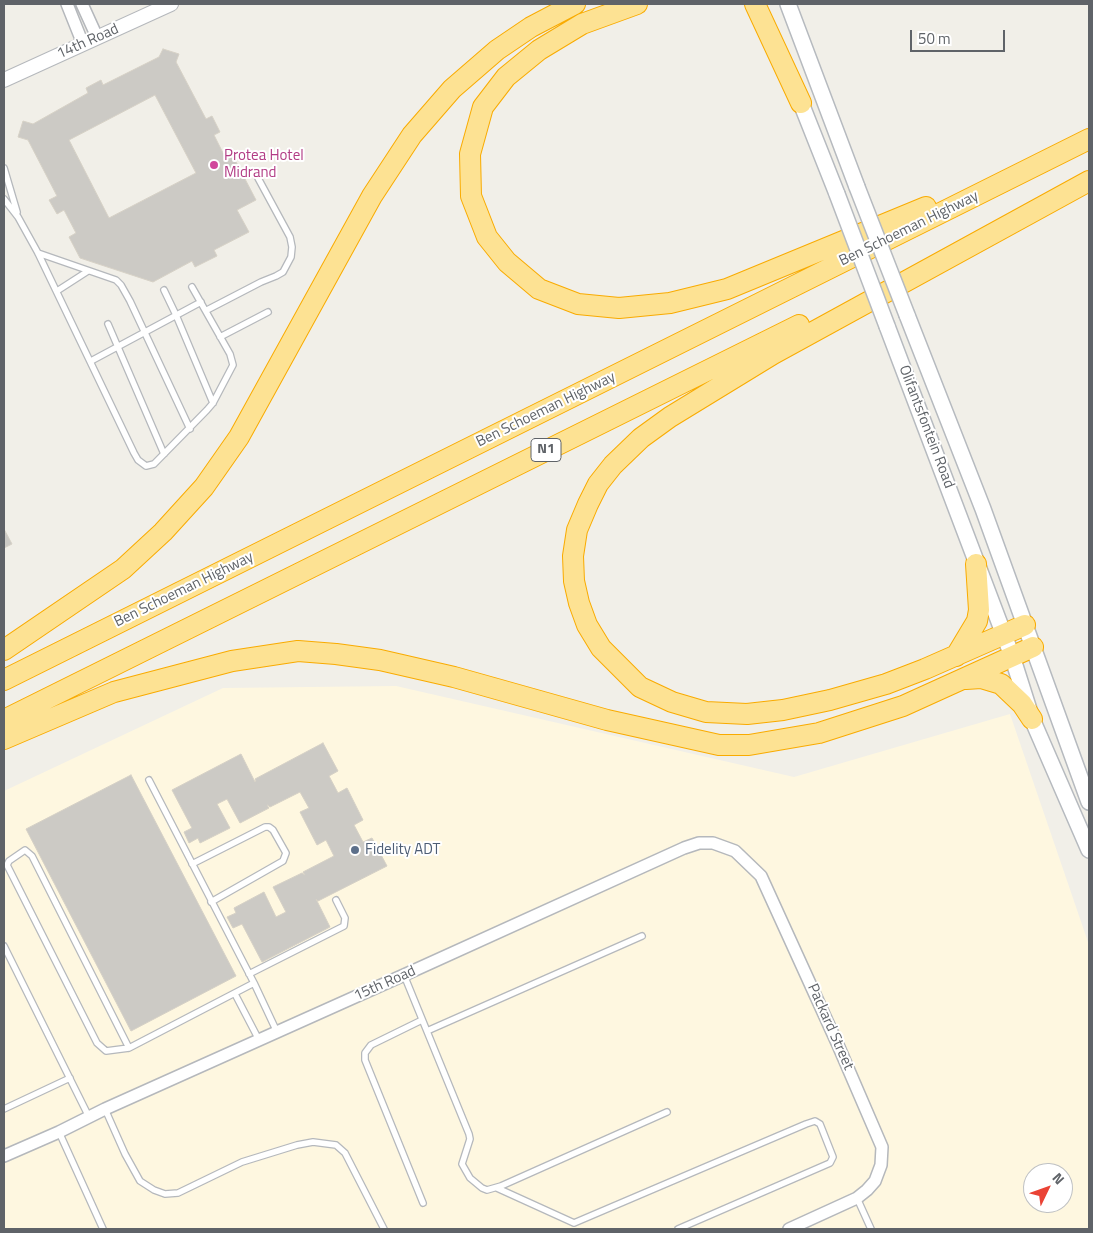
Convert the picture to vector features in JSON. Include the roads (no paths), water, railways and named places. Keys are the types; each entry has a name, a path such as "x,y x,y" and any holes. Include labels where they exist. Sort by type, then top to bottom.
{"highway":[{"path":"4,650 123,569 163,532 204,487 239,437 372,196 412,135 452,89 497,50 531,27 575,4"},
{"path":"637,4 582,24 539,50 506,77 483,107 470,154 471,196 487,237 507,262 539,289 578,304 619,308 670,303 727,289 1086,141"},
{"path":"755,4 801,103"},
{"name":"Ben Schoeman Highway","path":"4,680 1086,141"},
{"path":"1025,625 955,657 886,684 830,700 783,710 747,714 706,712 672,702 640,687 601,648 587,624 579,603 574,581 573,556 577,530 598,484 613,465 641,438 670,417 773,354 1089,181"},
{"name":"N1","path":"4,720 1089,181"},
{"path":"955,657 978,621 976,564"},
{"path":"4,739 114,692 232,662 298,652 336,654 380,660 454,677 607,720 719,745 749,745 820,733 903,706 1033,647"},
{"path":"962,679 981,678 1001,684 1022,704 1032,719"}],"main road":[{"name":"Olifantsfontein Road","path":"763,4 1012,656 1032,719 1089,850"},
{"name":"Olifantsfontein Road","path":"788,4 857,187 950,422 1089,802"}],"street":[{"path":"67,4 83,44"},
{"path":"82,4 97,38"},
{"name":"14th Road","path":"4,80 171,4"},
{"name":"15th Road","path":"4,1156 59,1132 105,1108 404,976 684,848 700,843 713,843 736,851 761,876"},
{"name":"Packard Street","path":"761,876 882,1147 881,1166 875,1181 857,1198"},
{"path":"795,1228 857,1198"}],"lane":[{"path":"4,168 18,216"},
{"path":"207,310 283,272 292,257 290,237 258,178"},
{"path":"4,199 18,216 38,253 138,460 146,466 151,466 164,454 213,403 233,365 230,354 207,310 192,287"},
{"path":"38,253 116,280 121,285 190,429"},
{"path":"57,291 88,271"},
{"path":"164,290 213,403"},
{"path":"91,361 201,302"},
{"path":"220,337 268,312"},
{"path":"108,324 164,454"},
{"path":"149,780 250,974 277,1032"},
{"path":"192,864 265,827 273,830 286,853 284,861 211,902"},
{"path":"129,1048 32,856 25,850 9,860 7,865 97,1043 106,1051 129,1048 254,983"},
{"path":"250,974 344,926 345,918 336,900"},
{"path":"427,1031 642,936"},
{"path":"4,946 90,1116"},
{"path":"404,976 470,1134 462,1160 463,1167 470,1178 482,1188 487,1190 497,1188 667,1112"},
{"path":"235,994 259,1040"},
{"path":"422,1020 371,1045 365,1053 365,1060 423,1204"},
{"path":"4,1109 70,1078"},
{"path":"105,1108 125,1154 140,1182 165,1194 178,1193 242,1162 297,1145 313,1142 336,1145 345,1153 384,1229"},
{"path":"497,1188 576,1226 778,1135 810,1122 819,1122 832,1153 833,1157 830,1163 678,1229"},
{"path":"59,1132 103,1229"},
{"path":"857,1198 871,1229"}],"place":[{"name":"Protea Hotel Midrand","path":"214,165"},
{"name":"Fidelity ADT","path":"355,850"}]}
